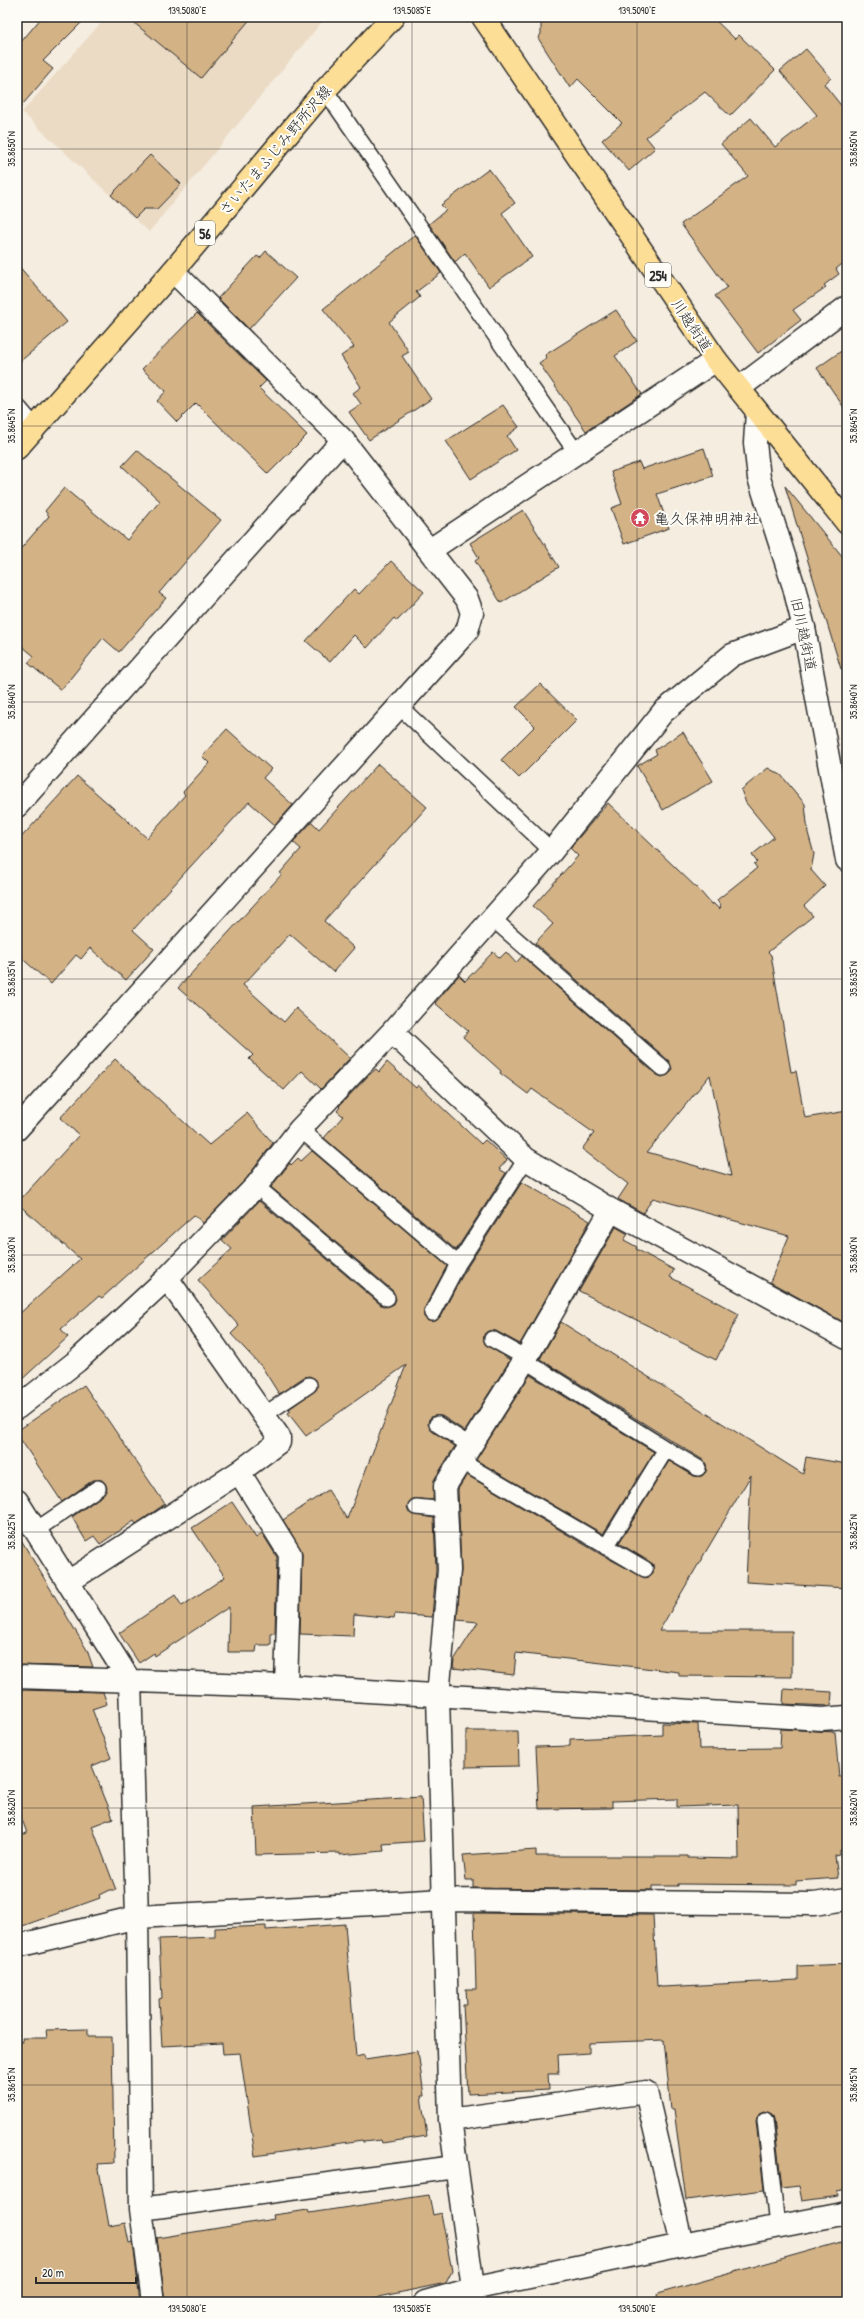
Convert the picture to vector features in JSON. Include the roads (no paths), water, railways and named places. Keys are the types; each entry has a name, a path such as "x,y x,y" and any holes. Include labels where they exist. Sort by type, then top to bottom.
{"main road":[{"name":"さいたまふじみ野所沢線","path":"17,448 173,271 326,90 394,17"},
{"name":"川越街道","path":"483,17 716,360 847,523"}],"street":[{"path":"17,1129 467,632 472,613 467,599 344,440 173,271"},
{"path":"739,388 847,307"},
{"path":"430,550 716,360"},
{"path":"17,411 33,430"},
{"name":"旧川越街道","path":"757,412 755,443 759,478 792,581 804,628 847,860"},
{"path":"17,806 344,440"},
{"path":"17,1408 77,1362 167,1278 256,1186 300,1129 392,1032 552,851 663,712 732,655 804,628"},
{"path":"392,1032 526,1159 611,1210 847,1338"},
{"path":"473,2295 450,2120 445,1900 438,1696 449,1570 445,1486 467,1454 525,1359 611,1210"},
{"path":"68,1582 239,1472 279,1442 279,1437 264,1415 167,1278"},
{"path":"239,1472 290,1554 286,1686"},
{"path":"17,1501 130,1680 137,1917 141,2209 153,2302"},
{"path":"17,1676 286,1686 438,1696 639,1706 822,1719 847,1717"},
{"path":"17,1946 137,1917 445,1900 814,1904 847,1900"},
{"path":"450,2120 646,2092 682,2245"},
{"path":"141,2209 455,2167"},
{"path":"425,2302 473,2295 682,2245 847,2213"}],"lane":[{"path":"326,90 576,452"},
{"path":"400,707 552,851"},
{"path":"492,918 663,1068"},
{"path":"300,1129 458,1264"},
{"path":"432,1313 458,1264 526,1159"},
{"path":"256,1186 387,1298"},
{"path":"492,1339 698,1468"},
{"path":"264,1415 309,1385"},
{"path":"437,1424 467,1454 606,1547 645,1569"},
{"path":"606,1547 666,1449"},
{"path":"36,1530 98,1488"},
{"path":"416,1507 446,1510"},
{"path":"765,2120 777,2226"}],"place":[{"name":"亀久保神明神社","path":"640,518"}]}
